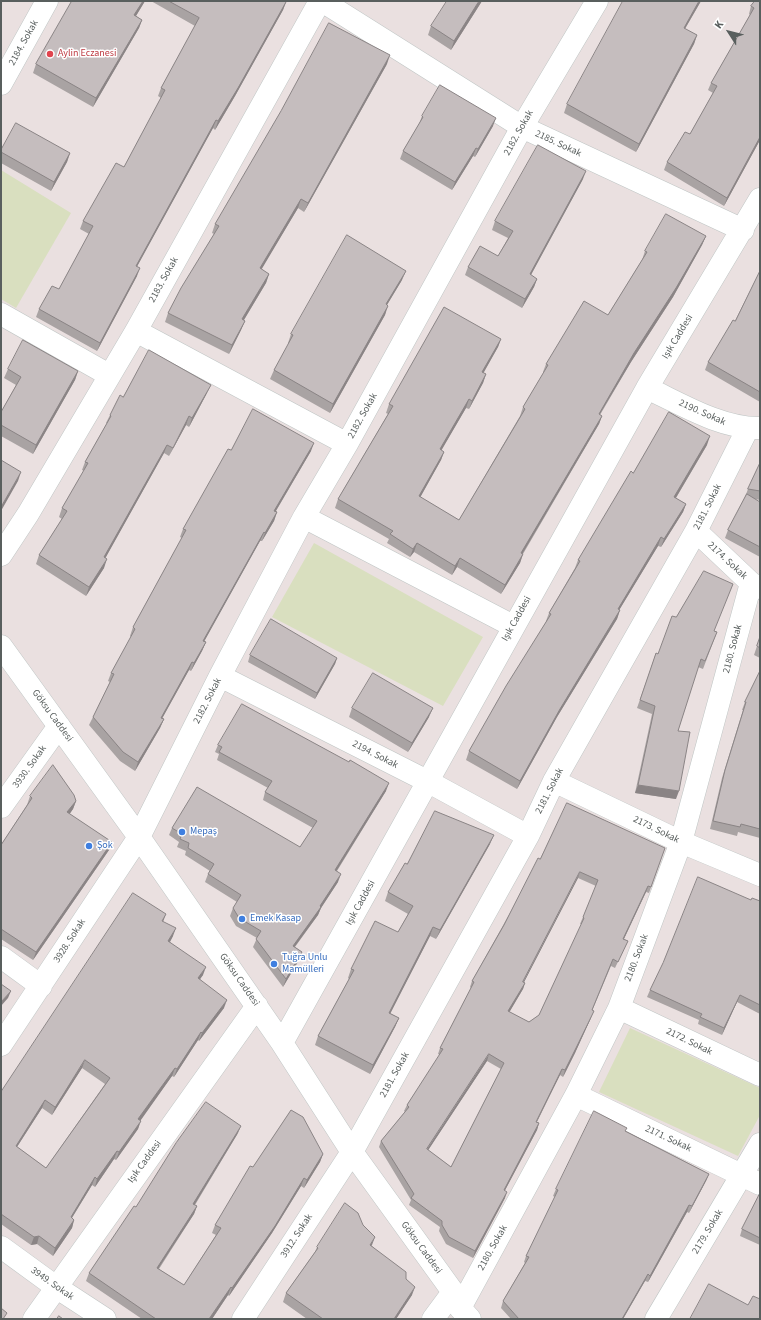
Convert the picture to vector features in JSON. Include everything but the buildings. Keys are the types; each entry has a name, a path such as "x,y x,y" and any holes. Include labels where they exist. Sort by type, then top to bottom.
{"street":[{"name":"2184. Sokak","path":"1,84 47,1"},
{"name":"2185. Sokak","path":"321,1 522,127 743,230"},
{"name":"2183. Sokak","path":"1,555 28,514 136,330 321,1"},
{"name":"2182. Sokak","path":"139,837 220,676 304,517 347,444 522,127 587,4"},
{"name":"Işık Caddesi","path":"282,1043 317,983 427,781 647,388 760,200"},
{"path":"1,314 109,375"},
{"path":"136,330 347,444"},
{"name":"2190. Sokak","path":"647,388 726,424 754,428"},
{"name":"2181. Sokak","path":"352,1152 528,836 554,781 754,428"},
{"path":"304,517 513,626"},
{"name":"2174. Sokak","path":"696,531 756,586"},
{"name":"2180. Sokak","path":"433,1319 461,1306 576,1095 619,1008 681,842 756,586"},
{"name":"Göksu Caddesi","path":"1,646 139,837 257,1006 352,1152 461,1306"},
{"name":"2194. Sokak","path":"220,676 427,781 528,836"},
{"name":"3930. Sokak","path":"1,807 59,726"},
{"name":"2173. Sokak","path":"554,781 681,842 760,874"},
{"name":"3928. Sokak","path":"1,1045 139,837"},
{"path":"1,957 41,986"},
{"name":"Işık Caddesi","path":"34,1319 257,1006"},
{"name":"2172. Sokak","path":"619,1008 760,1075"},
{"name":"2171. Sokak","path":"576,1095 751,1179"},
{"name":"2179. Sokak","path":"656,1319 751,1179 760,1144"},
{"name":"3912. Sokak","path":"243,1319 352,1152"},
{"name":"3949. Sokak","path":"1,1247 56,1287 105,1319"}],"green space":[{"path":"1,170 71,213 16,308 1,299"},
{"path":"314,543 483,637 443,706 272,617"},
{"path":"630,1028 760,1088 760,1115 738,1156 599,1092"}],"place":[{"name":"Aylin Eczanesi","path":"50,54"},
{"name":"Mepaş","path":"182,832"},
{"name":"Şok","path":"89,846"},
{"name":"Emek Kasap","path":"242,919"},
{"name":"Tuğra Unlu Mamülleri","path":"274,964"}]}
